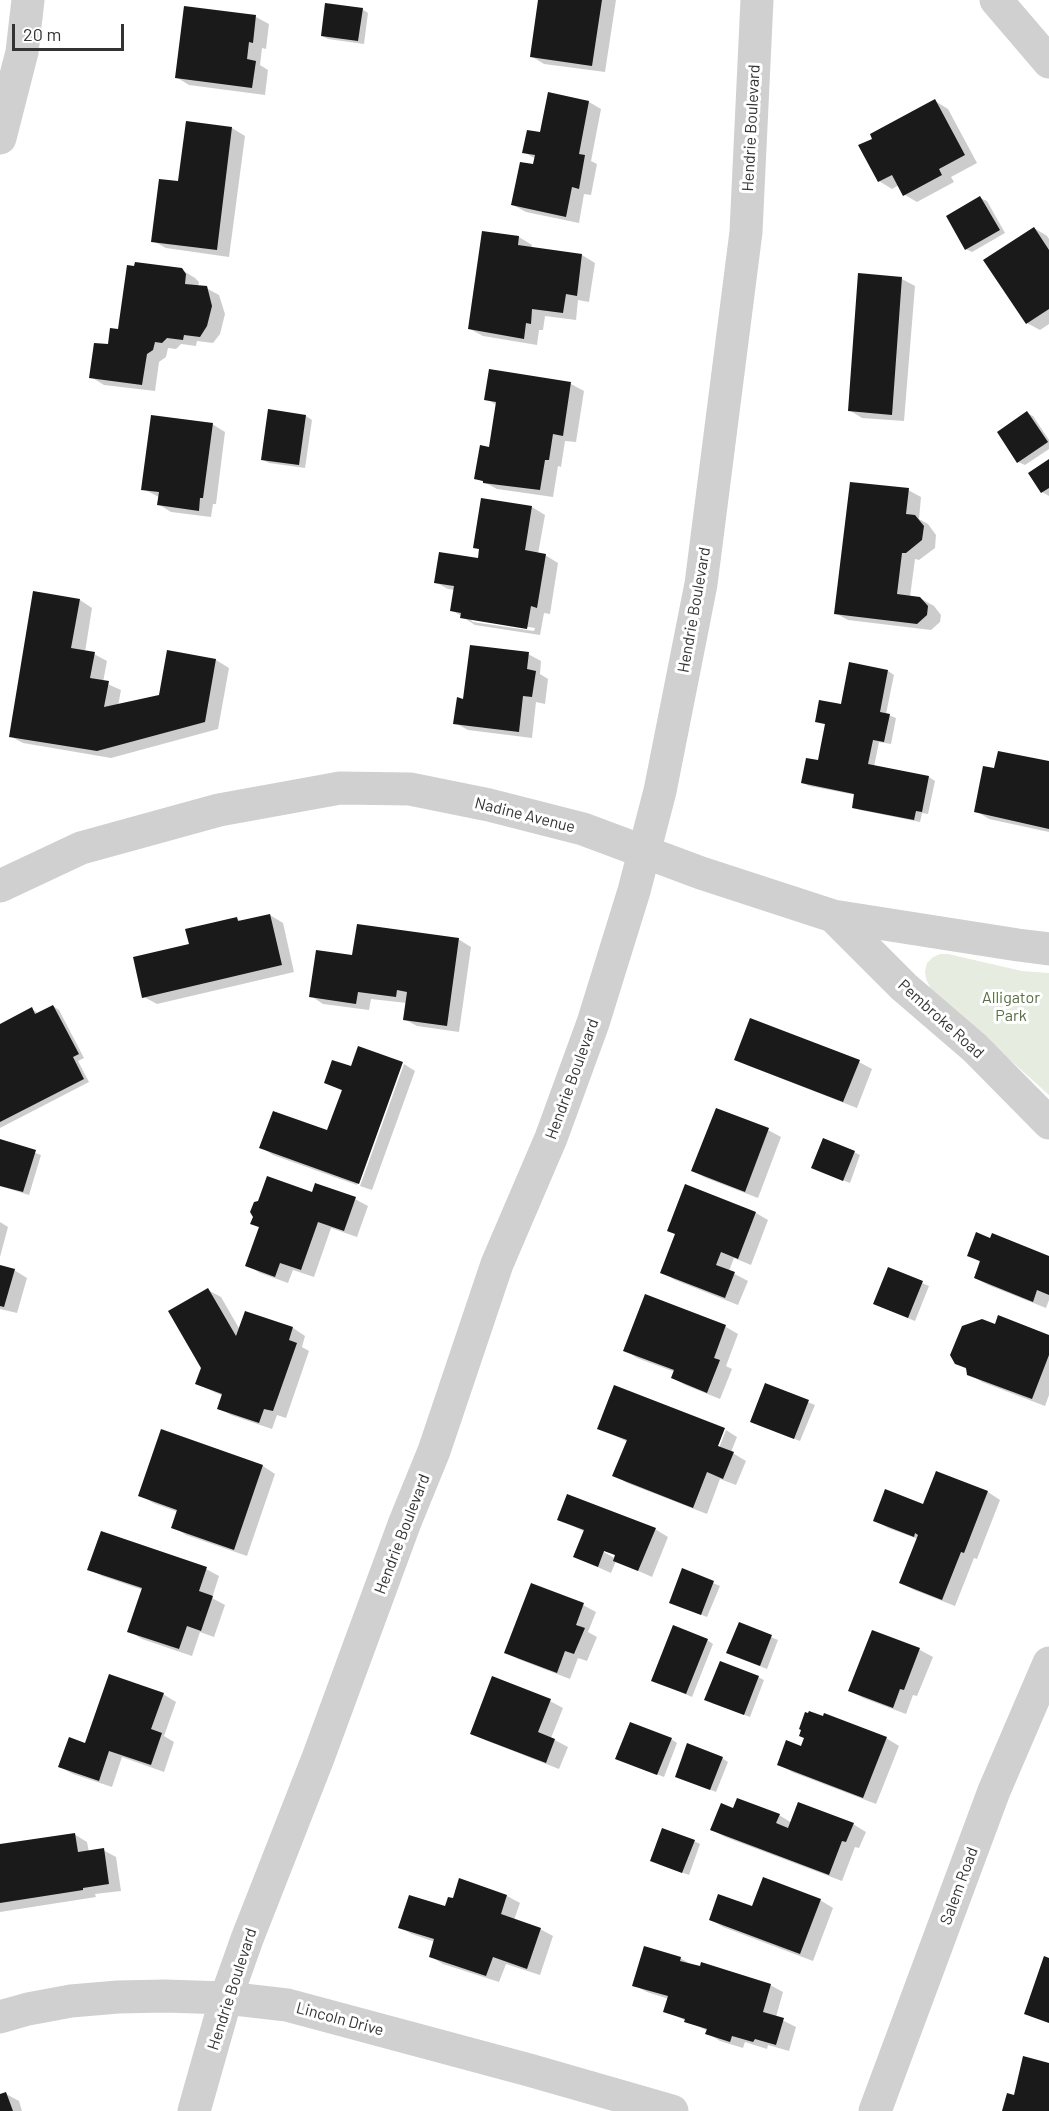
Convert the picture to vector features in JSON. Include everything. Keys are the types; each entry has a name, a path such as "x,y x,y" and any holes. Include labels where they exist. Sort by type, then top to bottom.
{"street":[{"path":"0,138 22,52 28,0"},
{"name":"Hendrie Boulevard","path":"194,2111 226,1998 247,1939 434,1451 497,1264 563,1106 593,1023 645,851 660,791 701,584 746,232 757,0"},
{"path":"996,0 1049,62"},
{"name":"Nadine Avenue","path":"0,886 81,848 219,810 340,788 410,789 489,805 583,829 701,873 833,916 1049,949"},
{"name":"Pembroke Road","path":"833,916 904,987 975,1048 1049,1123"},
{"name":"Salem Road","path":"875,2111 994,1791 1049,1663"},
{"name":"Lincoln Drive","path":"0,2017 60,2003 165,1995 226,1998 287,2005 672,2111"}],"green space":[{"name":"Alligator Park","path":"940,954 1022,971 1049,973 1049,1095 931,989 926,979 927,963"}],"building":[{"path":"538,0 602,0 592,66 530,57"},
{"path":"325,3 363,8 358,41 321,36"},
{"path":"184,6 256,15 253,43 249,42 247,59 256,61 252,88 175,78"},
{"path":"548,92 589,101 579,154 585,155 579,189 572,187 566,217 511,205 520,162 533,164 535,155 522,153 527,130 540,132"},
{"path":"935,99 965,155 939,169 942,175 903,196 892,175 878,182 858,145 872,139 870,134"},
{"path":"186,121 232,127 217,250 151,242 159,179 178,181"},
{"path":"980,196 1000,230 965,250 946,216"},
{"path":"1034,227 1049,250 1049,309 1026,324 983,260"},
{"path":"482,231 519,236 518,245 582,254 577,296 566,294 563,313 532,309 531,324 526,323 524,339 468,329"},
{"path":"135,262 182,268 186,274 185,284 207,286 212,306 207,326 200,337 184,335 183,340 167,338 162,343 155,342 153,350 147,354 142,385 89,378 94,343 108,344 110,328 118,329 127,265 134,266"},
{"path":"858,273 902,277 892,415 848,411"},
{"path":"489,369 571,382 563,436 553,434 549,460 545,460 540,490 483,483 483,481 474,479 480,445 489,447 496,402 484,400"},
{"path":"268,409 306,415 299,465 261,460"},
{"path":"1027,411 1048,442 1017,463 997,432"},
{"path":"151,415 213,423 203,498 200,498 199,511 157,505 159,492 141,490"},
{"path":"1049,459 1049,488 1041,493 1028,473"},
{"path":"850,482 909,488 906,514 915,515 924,526 922,540 906,553 902,553 897,594 920,597 928,606 927,615 917,624 834,614"},
{"path":"481,498 532,506 525,550 546,554 537,608 531,606 527,629 460,618 461,613 450,611 454,586 434,583 439,552 478,558 479,549 473,548"},
{"path":"33,591 80,599 71,648 95,652 90,678 109,681 104,707 159,695 167,650 216,659 205,722 97,751 9,737"},
{"path":"470,645 529,652 527,669 536,671 532,697 523,696 519,732 453,724 457,697 463,699"},
{"path":"849,662 888,670 880,712 890,714 884,742 873,740 868,764 929,776 922,812 916,811 914,820 852,808 854,794 801,783 806,758 818,760 825,724 815,722 819,700 841,704"},
{"path":"998,751 1049,761 1049,829 974,812 983,766 994,768"},
{"path":"270,914 282,965 142,998 133,957 189,944 185,929 237,917 238,921"},
{"path":"357,924 459,938 447,1026 403,1020 407,992 397,990 396,997 358,992 356,1004 309,997 316,950 352,955"},
{"path":"53,1005 79,1054 73,1057 84,1079 0,1122 0,1024 32,1007 35,1014"},
{"path":"750,1018 860,1060 843,1102 734,1060"},
{"path":"358,1046 403,1062 359,1184 259,1148 273,1111 327,1130 342,1090 324,1083 332,1060 351,1066"},
{"path":"716,1108 769,1128 745,1192 691,1171"},
{"path":"823,1138 855,1151 843,1181 811,1168"},
{"path":"0,1139 36,1150 23,1192 0,1186"},
{"path":"267,1176 312,1192 315,1183 356,1197 344,1231 318,1222 301,1270 280,1263 275,1277 245,1266 259,1227 250,1224 253,1217 250,1212 254,1202 258,1201"},
{"path":"685,1184 756,1212 738,1259 721,1252 716,1265 735,1272 725,1298 660,1273 675,1234 667,1231"},
{"path":"976,1232 990,1238 992,1233 1049,1256 1049,1295 1037,1290 1033,1302 974,1278 980,1261 967,1256"},
{"path":"0,1265 15,1269 4,1307 0,1306"},
{"path":"888,1267 923,1281 908,1318 873,1304"},
{"path":"208,1288 236,1336 245,1311 293,1327 289,1340 297,1343 273,1411 264,1409 259,1423 217,1409 222,1394 195,1384 201,1368 168,1311"},
{"path":"645,1294 726,1325 714,1358 720,1360 707,1393 671,1378 674,1370 623,1351"},
{"path":"998,1315 1049,1335 1049,1355 1032,1399 967,1375 966,1368 955,1364 950,1355 962,1326 982,1319 995,1324"},
{"path":"765,1383 809,1400 794,1439 750,1422"},
{"path":"614,1385 725,1428 718,1446 734,1452 723,1479 707,1472 693,1508 612,1476 627,1440 597,1429"},
{"path":"161,1429 263,1465 234,1550 171,1528 177,1510 138,1496"},
{"path":"936,1471 988,1491 964,1553 961,1552 942,1600 899,1583 918,1535 915,1533 914,1537 873,1521 885,1489 923,1504"},
{"path":"567,1494 656,1528 638,1571 613,1561 615,1555 604,1551 598,1567 573,1557 584,1530 557,1520"},
{"path":"101,1531 207,1567 199,1591 213,1596 201,1631 187,1626 179,1649 127,1632 142,1588 87,1570"},
{"path":"682,1568 714,1581 701,1615 669,1603"},
{"path":"531,1583 584,1603 576,1625 585,1628 574,1654 565,1651 557,1673 504,1653"},
{"path":"739,1622 772,1635 760,1666 726,1653"},
{"path":"673,1625 708,1639 686,1694 651,1681"},
{"path":"872,1630 920,1648 904,1690 900,1689 893,1708 848,1691"},
{"path":"720,1661 759,1676 744,1715 704,1700"},
{"path":"109,1674 164,1693 151,1729 162,1733 151,1765 109,1751 99,1781 58,1767 69,1737 85,1743"},
{"path":"492,1676 551,1699 538,1732 555,1739 546,1763 470,1734"},
{"path":"809,1711 823,1716 824,1713 887,1737 863,1798 777,1765 786,1740 801,1746 804,1738 799,1736 801,1730 799,1729 805,1712"},
{"path":"630,1722 672,1738 657,1775 615,1759"},
{"path":"687,1743 723,1757 710,1790 675,1777"},
{"path":"737,1798 780,1814 776,1823 788,1828 798,1802 854,1823 846,1842 842,1841 829,1875 710,1830 721,1803 733,1808"},
{"path":"662,1828 695,1840 682,1873 650,1861"},
{"path":"75,1833 78,1852 104,1848 109,1884 0,1903 0,1844"},
{"path":"763,1877 821,1899 800,1954 709,1920 718,1894 752,1906"},
{"path":"459,1878 507,1895 501,1914 541,1928 527,1969 493,1957 486,1976 429,1957 434,1939 398,1928 409,1895 445,1906 448,1897 453,1898"},
{"path":"644,1946 681,1957 680,1961 700,1966 701,1962 771,1984 763,2012 784,2018 776,2045 732,2036 730,2042 705,2034 707,2029 663,2012 668,1996 632,1986"},
{"path":"1044,1956 1049,1958 1049,2023 1024,2014"},
{"path":"1023,2056 1049,2063 1049,2111 1002,2111 1007,2093 1014,2095"},
{"path":"6,2092 13,2111 0,2111 0,2094"}]}
